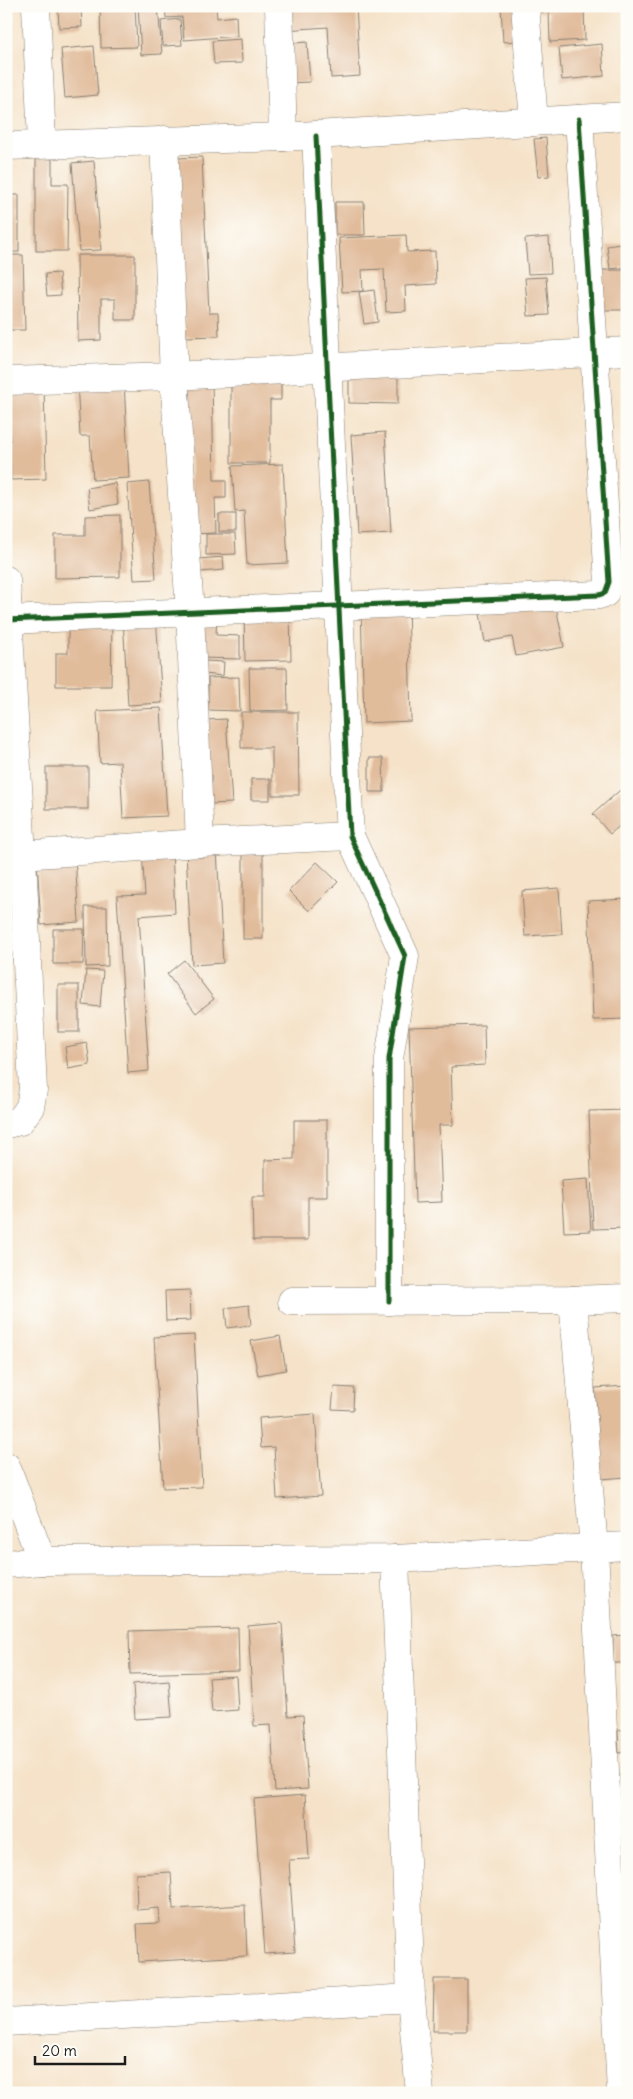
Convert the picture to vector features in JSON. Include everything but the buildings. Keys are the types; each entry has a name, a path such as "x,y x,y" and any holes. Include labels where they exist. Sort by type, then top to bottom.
{"street":[{"path":"36,6 42,144"},
{"path":"279,6 284,137"},
{"path":"525,6 534,122"},
{"path":"6,146 316,136 627,116"},
{"path":"7,620 339,604 599,595 605,593 609,582 579,119"},
{"path":"316,136 350,836 405,956 390,1059 389,1302"},
{"path":"164,140 174,376 190,612 200,843"},
{"path":"6,381 174,376 627,351"},
{"path":"6,580 14,856 33,1090 30,1107 20,1121 6,1124"},
{"path":"14,856 200,843 350,836"},
{"path":"292,1300 389,1302 627,1298"},
{"path":"573,1300 594,1548 621,1961 621,2093"},
{"path":"6,1466 42,1561"},
{"path":"6,1564 42,1561 395,1559 627,1546"},
{"path":"395,1559 411,1998 420,2093"},
{"path":"6,2022 411,1998"}],"cycle path":[{"path":"6,620 599,595 605,593 609,582 579,119"},
{"path":"316,136 350,836 405,956 389,1059 389,1301"}]}
